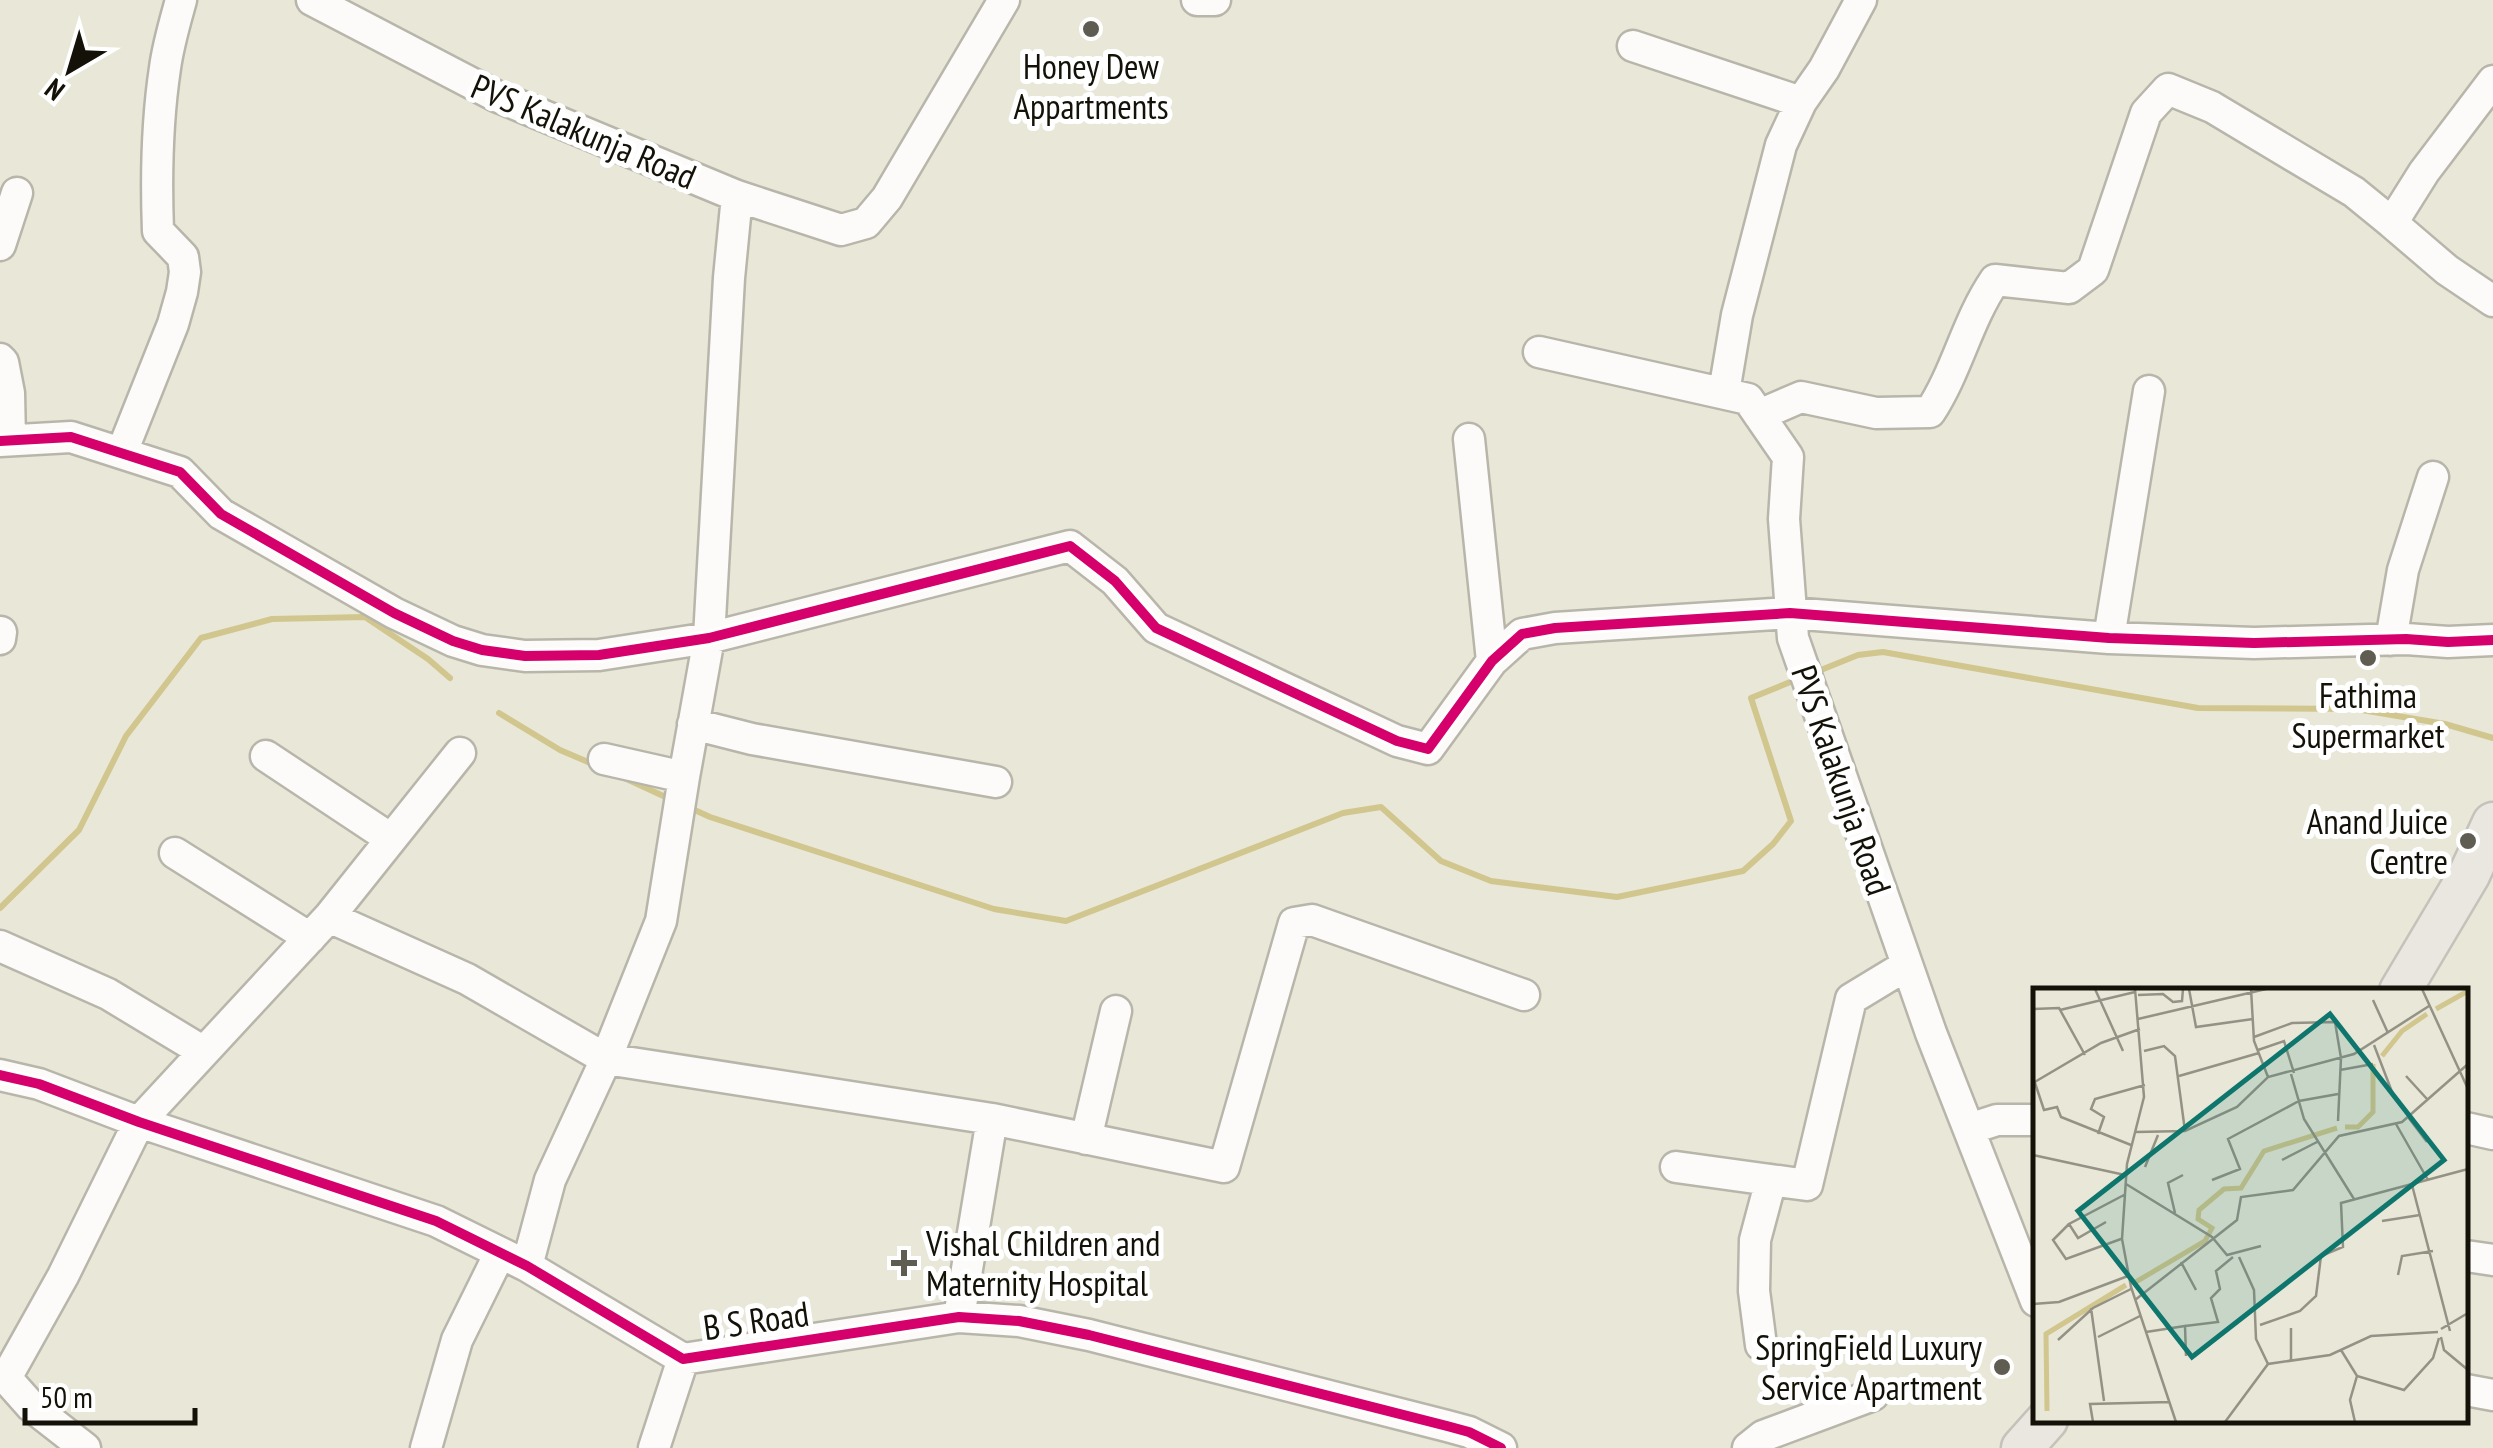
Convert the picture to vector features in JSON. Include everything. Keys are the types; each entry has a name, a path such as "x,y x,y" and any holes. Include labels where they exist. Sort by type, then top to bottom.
{"main road":[{"path":"2401,988 2469,875 2493,823"}],"street":[{"path":"122,452 173,324 185,272 183,257 158,231 157,215 165,66 180,0"},
{"name":"PVS Kalakunja Road","path":"313,0 496,96 737,196 841,230 866,222 886,198 1004,0"},
{"path":"1197,0 1216,0"},
{"path":"1724,392 1741,298 1782,145 1801,102 1824,69 1860,0"},
{"path":"1633,46 1801,102"},
{"path":"2392,223 2424,172 2493,81"},
{"path":"1759,415 1801,397 1876,412 1930,412 1943,392 1979,303 1995,280 2069,288 2093,270 2146,113 2168,89 2212,106 2354,192 2447,270 2493,300"},
{"path":"0,245 16,192"},
{"path":"426,1448 457,1340 514,1260 606,1059 661,921 710,638 737,196"},
{"name":"PVS Kalakunja Road","path":"1539,352 1748,399 1788,458 1784,519 1792,626 1906,966 2033,1293"},
{"path":"0,359 8,393 5,440 71,438 180,472 221,514 394,613 468,646 525,656 599,655 710,638 1070,546 1115,581 1156,628 1397,741 1428,749 1492,661 1522,634 1555,628 1792,626 2254,643 2493,640"},
{"path":"2109,638 2149,391"},
{"path":"1469,439 1492,661"},
{"path":"2392,640 2403,570 2433,477"},
{"path":"693,724 752,739 996,782"},
{"path":"85,1448 31,1406 6,1378 63,1276 139,1122 320,927 460,753"},
{"path":"266,756 391,839"},
{"path":"604,759 683,782"},
{"path":"176,852 320,927 467,979 606,1059 992,1119 1224,1166 1294,922 1312,920 1524,995"},
{"path":"0,946 108,994 204,1052"},
{"path":"1676,1168 1807,1185 1851,999 1906,966"},
{"path":"1086,1138 1116,1011"},
{"name":"B S Road","path":"0,1075 39,1084 139,1122 436,1221 514,1260 683,1359 959,1316 1019,1321 1088,1335 1441,1437 1469,1432 1501,1448"},
{"path":"959,1316 992,1119"},
{"path":"1969,1130 1997,1120 2033,1120"},
{"path":"2468,1128 2493,1134"},
{"path":"1761,1344 1754,1291 1755,1240 1771,1180"},
{"path":"2468,1256 2493,1260"},
{"path":"654,1448 683,1359"},
{"path":"2468,1390 2493,1395"},
{"path":"1748,1448 1762,1436 1873,1395"}],"waterway":[{"path":"0,908 79,830 126,736 201,638 272,619 365,617 450,678"},
{"path":"1816,672 1858,655 1883,652 2198,708 2356,709 2445,724 2493,738"},
{"path":"688,807 994,909 1066,921 1343,813 1381,807 1441,861 1491,881 1617,897 1743,871 1773,844 1791,821 1751,698 1800,678"},
{"path":"499,713 560,750 595,765"},
{"path":"620,776 672,800"}],"cycle path":[{"path":"0,441 71,437 180,472 221,514 394,613 453,641 525,656 599,655 709,638 1070,546 1115,581 1156,628 1397,741 1428,749 1492,661 1522,634 1555,628 1790,613 2109,638 2254,643 2493,640"},
{"path":"0,1075 39,1084 139,1122 436,1221 527,1266 683,1359 959,1317 1019,1321 1089,1335 1447,1426 1501,1448"}],"place":[{"name":"Honey Dew Appartments","path":"1091,29"},
{"name":"Fathima Supermarket","path":"2368,658"},
{"name":"Anand Juice Centre","path":"2468,841"},
{"name":"Vishal Children and Maternity Hospital","path":"904,1263"},
{"name":"SpringField Luxury Service Apartment","path":"2002,1367"}]}
